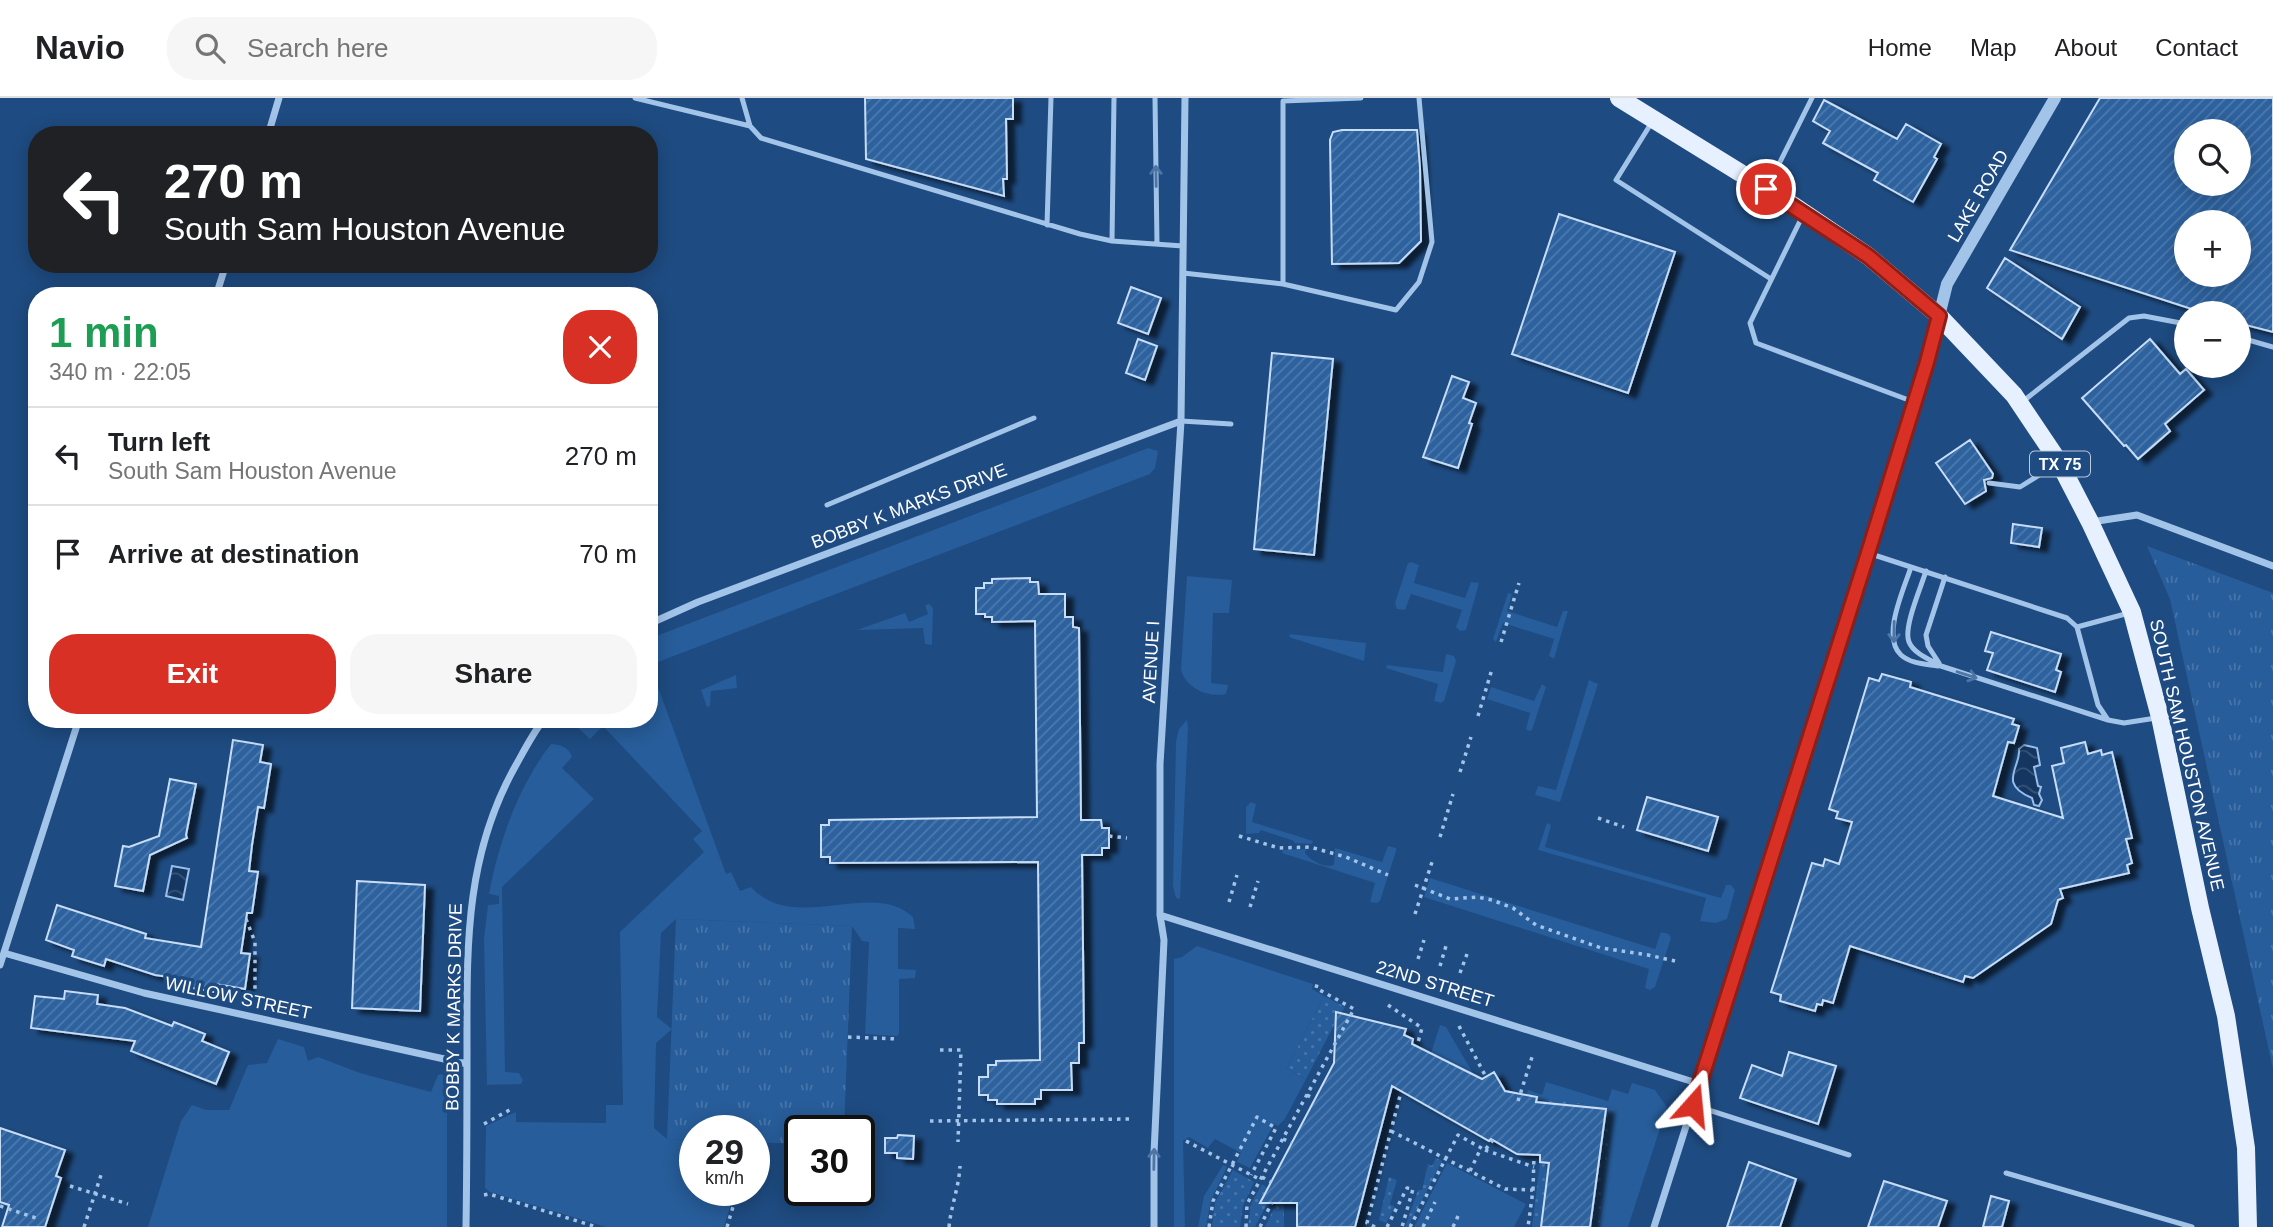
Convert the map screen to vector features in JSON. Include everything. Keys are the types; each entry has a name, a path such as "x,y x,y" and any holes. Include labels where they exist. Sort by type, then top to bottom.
{"main road":[{"name":"SOUTH SAM HOUSTON AVENUE","path":"1619,98 1804,212 1868,256 1939,316 2019,404 2059,462 2132,612 2160,717 2200,908 2226,1016 2246,1148 2248,1227"}],"street":[{"path":"271,126 279,98"},
{"name":"AVENUE I","path":"1154,1227 1154,1153 1164,940 1160,915 1160,764 1181,421 1185,98"},
{"name":"LAKE ROAD","path":"1939,316 1947,285 2055,98"},
{"path":"1654,1227 1868,553 1939,316"},
{"name":"BOBBY K MARKS DRIVE","path":"658,620 698,602 1181,421"},
{"path":"2090,522 2137,515 2273,566"},
{"path":"0,965 76,728"},
{"name":"BOBBY K MARKS DRIVE","path":"467,1227 467,954 473,891 484,834 506,782 537,728"},
{"name":"22ND STREET","path":"1160,915 1700,1084"},
{"name":"WILLOW STREET","path":"4,953 144,993 467,1064"}],"lane":[{"path":"635,98 750,126"},
{"path":"742,98 750,126 761,138 1047,225 1112,241 1183,246"},
{"path":"1047,225 1051,98"},
{"path":"1112,241 1114,98"},
{"path":"1155,98 1157,244"},
{"path":"1283,284 1283,101 1361,98"},
{"path":"1183,273 1283,284 1396,310 1419,282 1432,242 1419,98"},
{"path":"1766,189 1812,98"},
{"path":"1654,119 1616,180 1772,279"},
{"path":"1804,212 1750,323 1756,343 1914,402"},
{"path":"2019,404 2129,318 2144,316 2174,322"},
{"path":"2251,341 2273,347"},
{"path":"827,505 1034,418"},
{"path":"1181,421 1231,424"},
{"path":"1989,483 2020,487 2059,462"},
{"path":"1868,553 2067,618 2077,627 2098,705 2108,720"},
{"path":"1911,567 1893,623 1894,647 1902,657 1916,663 1941,666 2108,720 2124,723 2160,717"},
{"path":"1926,571 1907,631 1910,643 1917,652 1941,666"},
{"path":"1941,666 1928,646 1926,635 1945,577"},
{"path":"2077,627 2132,612"},
{"path":"1693,1105 1849,1155"},
{"path":"2006,1173 2192,1227"}],"path":[{"path":"1501,642 1519,583"},
{"path":"1478,716 1492,669"},
{"path":"1460,772 1471,737"},
{"path":"1440,837 1453,793"},
{"path":"1598,818 1624,827"},
{"path":"1109,836 1127,838"},
{"path":"1239,836 1279,848 1310,847 1346,857 1388,875"},
{"path":"1415,914 1433,859"},
{"path":"1229,902 1237,875"},
{"path":"1250,907 1258,881"},
{"path":"1415,885 1450,899 1477,897 1492,900 1513,908 1547,930 1601,948 1675,961"},
{"path":"246,919 255,942 253,1017"},
{"path":"1418,959 1424,940"},
{"path":"1440,966 1446,947"},
{"path":"1460,973 1467,954"},
{"path":"1246,1227 1247,1204 1354,1009 1316,988 1318,981"},
{"path":"1388,1005 1422,1028 1417,1046"},
{"path":"1459,1026 1486,1077"},
{"path":"848,1037 898,1039"},
{"path":"940,1051 961,1050 958,1142"},
{"path":"1518,1101 1532,1057"},
{"path":"1375,1227 1367,1223 1401,1091"},
{"path":"1307,1095 1315,1099"},
{"path":"484,1124 513,1108"},
{"path":"1209,1227 1213,1201 1257,1118 1276,1128 1251,1175"},
{"path":"930,1121 1130,1119"},
{"path":"1391,1131 1505,1189 1533,1190"},
{"path":"1410,1227 1458,1135 1483,1149 1534,1167"},
{"path":"1283,1139 1292,1143"},
{"path":"1186,1140 1251,1175 1271,1182"},
{"path":"1470,1171 1483,1149 1493,1140"},
{"path":"1528,1227 1534,1155"},
{"path":"949,1227 950,1213 960,1183 960,1166"},
{"path":"84,1227 102,1171"},
{"path":"70,1186 128,1204"},
{"path":"1387,1227 1407,1188 1413,1189 1402,1227"},
{"path":"484,1195 597,1227"},
{"path":"1260,1227 1272,1202"},
{"path":"1423,1227 1435,1202"},
{"path":"0,1206 36,1218"},
{"path":"727,1227 733,1206"},
{"path":"1453,1227 1459,1214"}],"green space":[{"path":"1148,448 1158,451 1155,468 1150,474 658,662 658,636"},
{"path":"2147,546 2273,593 2273,1069 2170,599"},
{"path":"1408,563 1419,565 1414,583 1465,598 1471,582 1479,583 1466,630 1460,631 1456,627 1462,610 1411,594 1405,610 1397,609 1395,603"},
{"path":"1187,576 1232,580 1229,613 1213,613 1211,683 1228,685 1226,694 1205,693 1192,686 1183,676 1181,669"},
{"path":"1508,593 1512,594 1507,611 1557,627 1563,611 1568,611 1554,659 1549,656 1554,639 1503,623 1496,642 1493,639"},
{"path":"929,604 933,608 932,645 925,644 923,628 857,630 905,613 909,622 928,614 925,605"},
{"path":"1290,634 1366,643 1364,661 1289,637"},
{"path":"1446,654 1454,656 1456,661 1444,701 1441,703 1434,701 1438,684 1386,668 1387,665 1443,672"},
{"path":"736,675 737,688 711,691 710,706 707,707 701,690"},
{"path":"1589,680 1598,684 1560,802 1535,795 1538,786 1556,790"},
{"path":"1542,684 1546,687 1532,730 1529,731 1526,729 1530,713 1487,699 1491,687 1534,701"},
{"path":"658,687 726,874 731,872 740,891 751,887 769,900 789,906 877,903 896,906 913,917 915,929 898,928 898,969 916,970 915,978 899,979 899,1034 865,1034 869,942 862,941 852,926 676,919 661,933 657,1017 672,1029 656,1043 654,1128 667,1139 679,1139 679,1206 730,1206 724,1227 606,1227 490,1192 485,1188 486,1126 516,1112 516,1122 606,1123 606,1105 623,1105 620,932 704,852 693,839 702,831 605,728 658,728"},
{"path":"1187,720 1180,899 1176,898 1173,886 1176,741 1179,729"},
{"path":"578,728 601,728 590,739"},
{"path":"551,744 569,751 572,757 562,768 594,799 502,887 505,1072 519,1073 523,1080 521,1084 487,1085 484,939 488,905 499,904 499,896 489,894 511,815 529,778"},
{"path":"1251,802 1256,804 1252,822 1313,841 1312,844 1294,843 1261,830 1259,833 1246,834 1246,807"},
{"path":"1547,823 1551,825 1545,847 1721,898 1726,885 1731,885 1735,890 1727,919 1716,923 1700,921 1706,898 1538,850"},
{"path":"1388,846 1396,848 1396,851 1380,901 1377,903 1370,902 1375,883 1282,853 1283,850 1306,849 1305,853 1311,859 1330,866 1334,865 1335,848 1382,862"},
{"path":"1430,878 1655,949 1661,932 1669,934 1671,938 1655,987 1650,990 1645,988 1649,969 1424,897"},
{"path":"676,919 852,926 845,1115 784,1115 784,1143 770,1143 770,1115 679,1115 679,1139 667,1139"},
{"path":"1197,946 1313,984 1312,989 1324,996 1287,1068 1306,1079 1285,1119 1278,1126 1274,1124 1250,1168 1237,1162 1241,1153 1215,1139 1208,1148 1189,1137 1183,1141 1185,1227 1174,1227 1174,959 1182,957"},
{"path":"1324,996 1345,1007 1341,1013 1336,1012 1335,1023 1306,1079 1287,1068"},
{"path":"1440,1025 1446,1027 1474,1075 1431,1053"},
{"path":"278,1039 304,1047 308,1061 318,1057 360,1073 431,1092 438,1075 447,1077 447,1227 148,1227 181,1121 192,1105 206,1110 229,1110 248,1065 267,1063"},
{"path":"1546,1082 1608,1101 1612,1089 1628,1094 1632,1083 1655,1090 1667,1107 1628,1227 1599,1227 1613,1107 1541,1099"},
{"path":"1528,1090 1542,1095 1542,1099 1613,1107 1599,1227 1590,1227 1606,1110 1536,1102 1537,1097 1526,1095"},
{"path":"1436,1158 1442,1161 1408,1227 1405,1227 1418,1190 1422,1190 1428,1164 1432,1166"},
{"path":"1540,1162 1549,1163 1541,1227 1532,1227"},
{"path":"1447,1163 1526,1204 1514,1227 1414,1227"},
{"path":"1223,1165 1227,1167 1211,1200 1206,1227 1198,1227 1204,1196"},
{"path":"1233,1170 1254,1182 1243,1206 1240,1227 1212,1227 1215,1203"},
{"path":"1389,1177 1397,1180 1390,1204 1395,1207 1386,1223 1379,1220"},
{"path":"1262,1184 1268,1188 1261,1202 1268,1202 1255,1227 1248,1227 1251,1204"},
{"path":"1277,1202 1284,1203 1284,1227 1265,1227"}],"water":[{"path":"2024,745 2037,748 2040,765 2034,767 2038,786 2041,787 2039,794 2042,800 2039,806 2034,805 2032,798 2021,793 2013,781 2019,749"},
{"path":"172,866 189,869 183,900 166,896"}],"building":[{"path":"865,98 1013,98 1013,119 1006,119 1007,179 1003,179 1004,196 866,159"},
{"path":"2100,98 2273,98 2273,332 2251,326 2251,301 2174,301 2174,303 2010,250"},
{"path":"1824,100 1897,139 1906,124 1941,144 1934,157 1937,159 1913,202 1874,180 1878,173 1823,143 1830,131 1813,121"},
{"path":"1417,130 1421,241 1399,263 1332,264 1330,140 1333,132"},
{"path":"1559,214 1675,252 1628,393 1512,354"},
{"path":"2005,258 2080,307 2062,339 1987,288"},
{"path":"1131,287 1161,298 1148,334 1118,323"},
{"path":"1138,339 1157,346 1145,380 1126,373"},
{"path":"2150,339 2174,367 2174,378 2194,378 2204,390 2165,424 2170,431 2138,459 2082,398"},
{"path":"1272,353 1333,359 1314,555 1254,549"},
{"path":"1452,376 1469,382 1463,398 1476,403 1458,468 1423,457"},
{"path":"1970,440 1993,474 1992,478 1984,480 1986,491 1965,504 1936,463"},
{"path":"2013,524 2042,528 2039,547 2011,543"},
{"path":"1030,578 1030,582 1038,582 1039,594 1065,594 1065,617 1073,617 1073,627 1079,628 1081,820 1101,820 1102,828 1109,828 1109,848 1102,848 1102,855 1082,855 1084,1043 1079,1043 1079,1063 1071,1063 1072,1090 1041,1090 1041,1099 1035,1099 1035,1104 997,1104 997,1100 988,1100 988,1095 979,1095 979,1077 988,1077 988,1065 996,1065 996,1061 1040,1060 1038,862 830,863 830,857 821,857 821,825 829,825 829,820 1037,817 1035,621 992,622 992,617 976,614 976,588 984,588 984,583 992,583 992,579"},
{"path":"1991,632 2061,654 2056,670 2061,672 2055,692 1987,670 1993,653 1985,651"},
{"path":"1882,674 1911,682 1910,687 2014,719 2012,724 2019,726 2014,743 2008,742 1993,796 2063,818 2052,766 2064,763 2061,748 2085,742 2088,754 2101,750 2102,755 2112,752 2132,838 2126,839 2132,863 2127,865 2129,873 2060,889 2063,898 2058,900 2051,924 1973,978 1965,976 1963,982 1850,946 1833,1003 1823,1000 1822,1005 1817,1004 1815,1011 1780,1001 1781,995 1771,992 1812,863 1823,866 1825,859 1839,864 1852,822 1836,818 1838,812 1829,809 1869,678 1879,681"},
{"path":"233,740 263,745 260,762 271,764 264,808 258,807 252,845 249,871 258,872 252,913 247,913 241,953 250,954 245,989 215,984 214,992 182,986 183,979 155,975 106,959 104,966 72,956 74,950 46,940 57,905 146,934 145,938 201,947"},
{"path":"170,779 196,784 187,838 150,855 143,891 115,886 123,846 129,847 159,836"},
{"path":"1647,797 1718,817 1708,851 1637,830"},
{"path":"357,881 425,885 420,1011 352,1008"},
{"path":"65,991 98,995 97,1004 125,1008 172,1026 174,1022 205,1034 202,1041 229,1052 216,1084 131,1051 135,1041 31,1028 35,996 64,999"},
{"path":"1336,1012 1406,1029 1404,1035 1413,1039 1412,1044 1482,1079 1494,1072 1505,1091 1537,1097 1536,1102 1606,1109 1590,1227 1541,1227 1549,1163 1540,1162 1540,1155 1517,1154 1491,1139 1489,1141 1392,1086 1355,1227 1297,1227 1297,1203 1260,1203 1334,1063"},
{"path":"1789,1052 1836,1066 1818,1124 1740,1098 1752,1065 1782,1076"},
{"path":"0,1128 65,1150 56,1176 61,1178 45,1227 2,1227 9,1205 0,1202"},
{"path":"898,1135 914,1136 913,1159 897,1158 897,1153 885,1153 885,1138 897,1138"},
{"path":"1749,1162 1796,1179 1780,1227 1727,1227"},
{"path":"1884,1181 1947,1201 1938,1227 1868,1227"},
{"path":"1991,1196 2009,1201 2002,1227 1983,1227"}],"route":[{"path":"1693,1105 1868,553 1939,316 1868,256 1766,189"}]}
